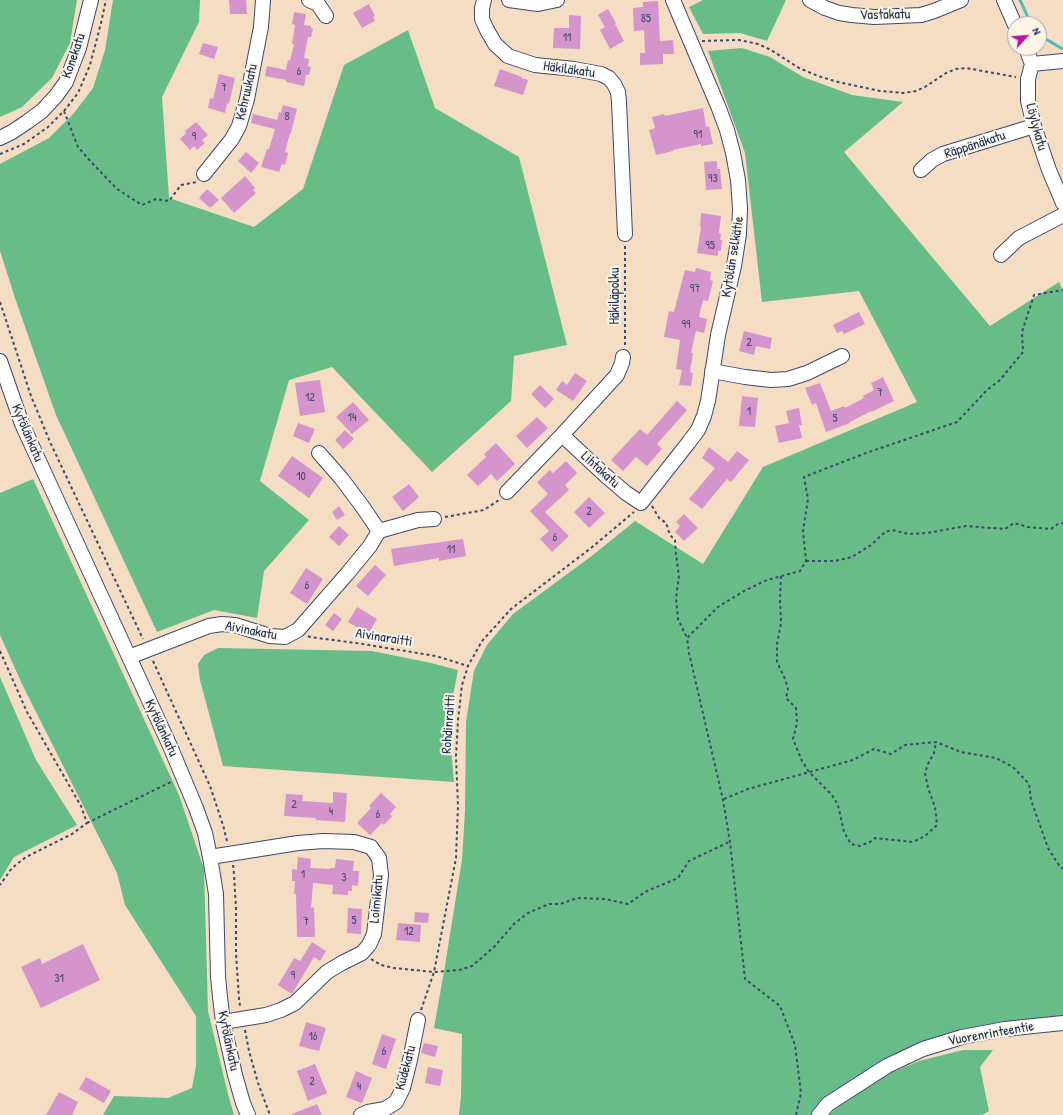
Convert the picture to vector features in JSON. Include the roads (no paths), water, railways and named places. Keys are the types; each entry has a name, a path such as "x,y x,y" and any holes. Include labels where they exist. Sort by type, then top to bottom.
{"street":[{"name":"Konekatu","path":"0,138 28,122 42,111 56,96 66,82 79,48 91,0"},
{"name":"Kehruukatu","path":"204,174 232,139 240,126 260,33 263,0"},
{"path":"310,0 318,4 326,16"},
{"name":"Häkiläkatu","path":"484,0 482,19 495,44 508,56 535,65 574,69 601,74 609,78 614,84 618,92 619,102 625,234"},
{"path":"515,0 538,4 557,0"},
{"name":"Kytölän selkätie","path":"646,505 698,430 704,416 708,400 718,335 734,266 739,234 740,209 738,180 727,130 673,0"},
{"name":"Vastakatu","path":"810,0 839,13 852,16 874,17 921,15 961,0"},
{"path":"1004,0 1011,16"},
{"path":"1029,56 1032,64 1063,60"},
{"name":"Löylykatu","path":"1032,64 1028,79 1028,101 1034,126 1049,170 1063,203"},
{"name":"Konekatu","path":"0,132 28,122"},
{"name":"Räppänäkatu","path":"921,170 932,160 943,154 1034,126"},
{"path":"1001,255 1019,238 1063,215"},
{"path":"712,371 771,380 788,379 807,373 842,356"},
{"path":"507,492 617,375 623,357"},
{"name":"Kytölänkatu","path":"0,361 22,424 183,776 196,808 210,857 216,894 218,977 223,1022 243,1103 248,1115"},
{"name":"Lihtakatu","path":"562,435 626,493 646,505"},
{"path":"319,453 362,506 379,531 418,520 434,519"},
{"name":"Aivinakatu","path":"129,657 204,628 222,624 236,625 270,636 285,637 298,630 370,546 379,531"},
{"name":"Loimikatu","path":"210,857 305,842 354,842 371,847 379,858 381,875 374,934 369,945 362,952 327,972 295,1003 266,1015 223,1022"},
{"name":"Kudekatu","path":"361,1115 385,1108 396,1102 403,1088 418,1020"},
{"name":"Vuorenrinteentie","path":"819,1115 828,1104 887,1066 923,1049 962,1037 1005,1029 1063,1023"}],"waterway":[{"path":"1020,0 1027,16"},
{"path":"1047,40 1063,49"}]}
